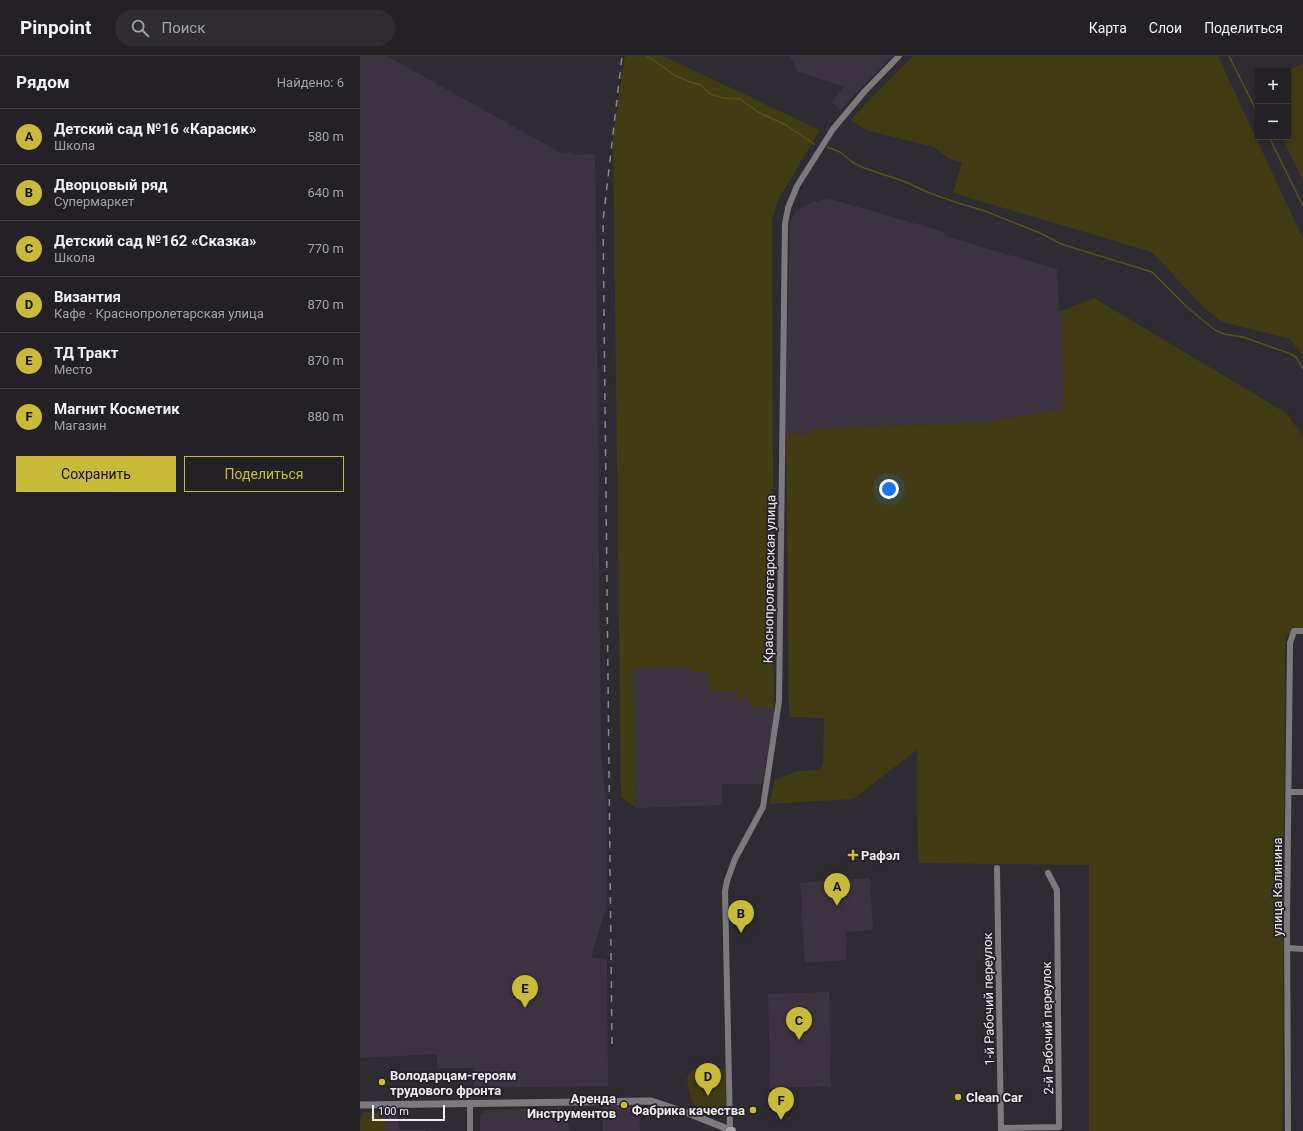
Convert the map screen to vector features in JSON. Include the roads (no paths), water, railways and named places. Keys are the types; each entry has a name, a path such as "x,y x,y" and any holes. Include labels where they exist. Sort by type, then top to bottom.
{"street":[{"name":"Краснопролетарская улица","path":"731,1131 725,892 727,881 735,859 763,807 779,701 785,224 788,208 796,186 833,129 865,91 899,56"},
{"name":"улица Калинина","path":"1288,1131 1290,643 1294,631 1303,631"},
{"path":"1289,792 1303,792"},
{"name":"1-й Рабочий переулок","path":"997,868 1001,1129"},
{"name":"2-й Рабочий переулок","path":"1001,1129 1059,1126 1057,890 1048,873"},
{"path":"1288,948 1303,949"},
{"path":"360,1105 651,1101 688,1113 731,1131"},
{"path":"470,1103 470,1131"}],"waterway":[{"path":"647,56 676,76 701,85 710,94 723,98 740,99 758,112 786,125 814,144"},
{"path":"1229,56 1255,108"},
{"path":"1270,140 1303,206"},
{"path":"827,147 840,152 852,162 864,168 906,182 927,192 955,202 985,211 1040,233 1061,244 1152,272 1188,308 1215,330 1224,334 1243,337 1291,354 1296,357 1303,369"}],"railway":[{"path":"612,1044 603,221 622,56"}],"place":[{"name":"Рафэл","path":"853,855"},
{"name":"Детский сад №16 «Карасик»","path":"837,906"},
{"name":"Дворцовый ряд","path":"741,933"},
{"name":"ТД Тракт","path":"525,1008"},
{"name":"Детский сад №162 «Сказка»","path":"799,1040"},
{"name":"Володарцам-героям трудового фронта","path":"382,1082"},
{"name":"Византия","path":"708,1096"},
{"name":"Clean Car","path":"958,1097"},
{"name":"Аренда Инструментов","path":"624,1105"},
{"name":"Фабрика качества","path":"753,1110"},
{"name":"Магнит Косметик","path":"781,1120"}]}
